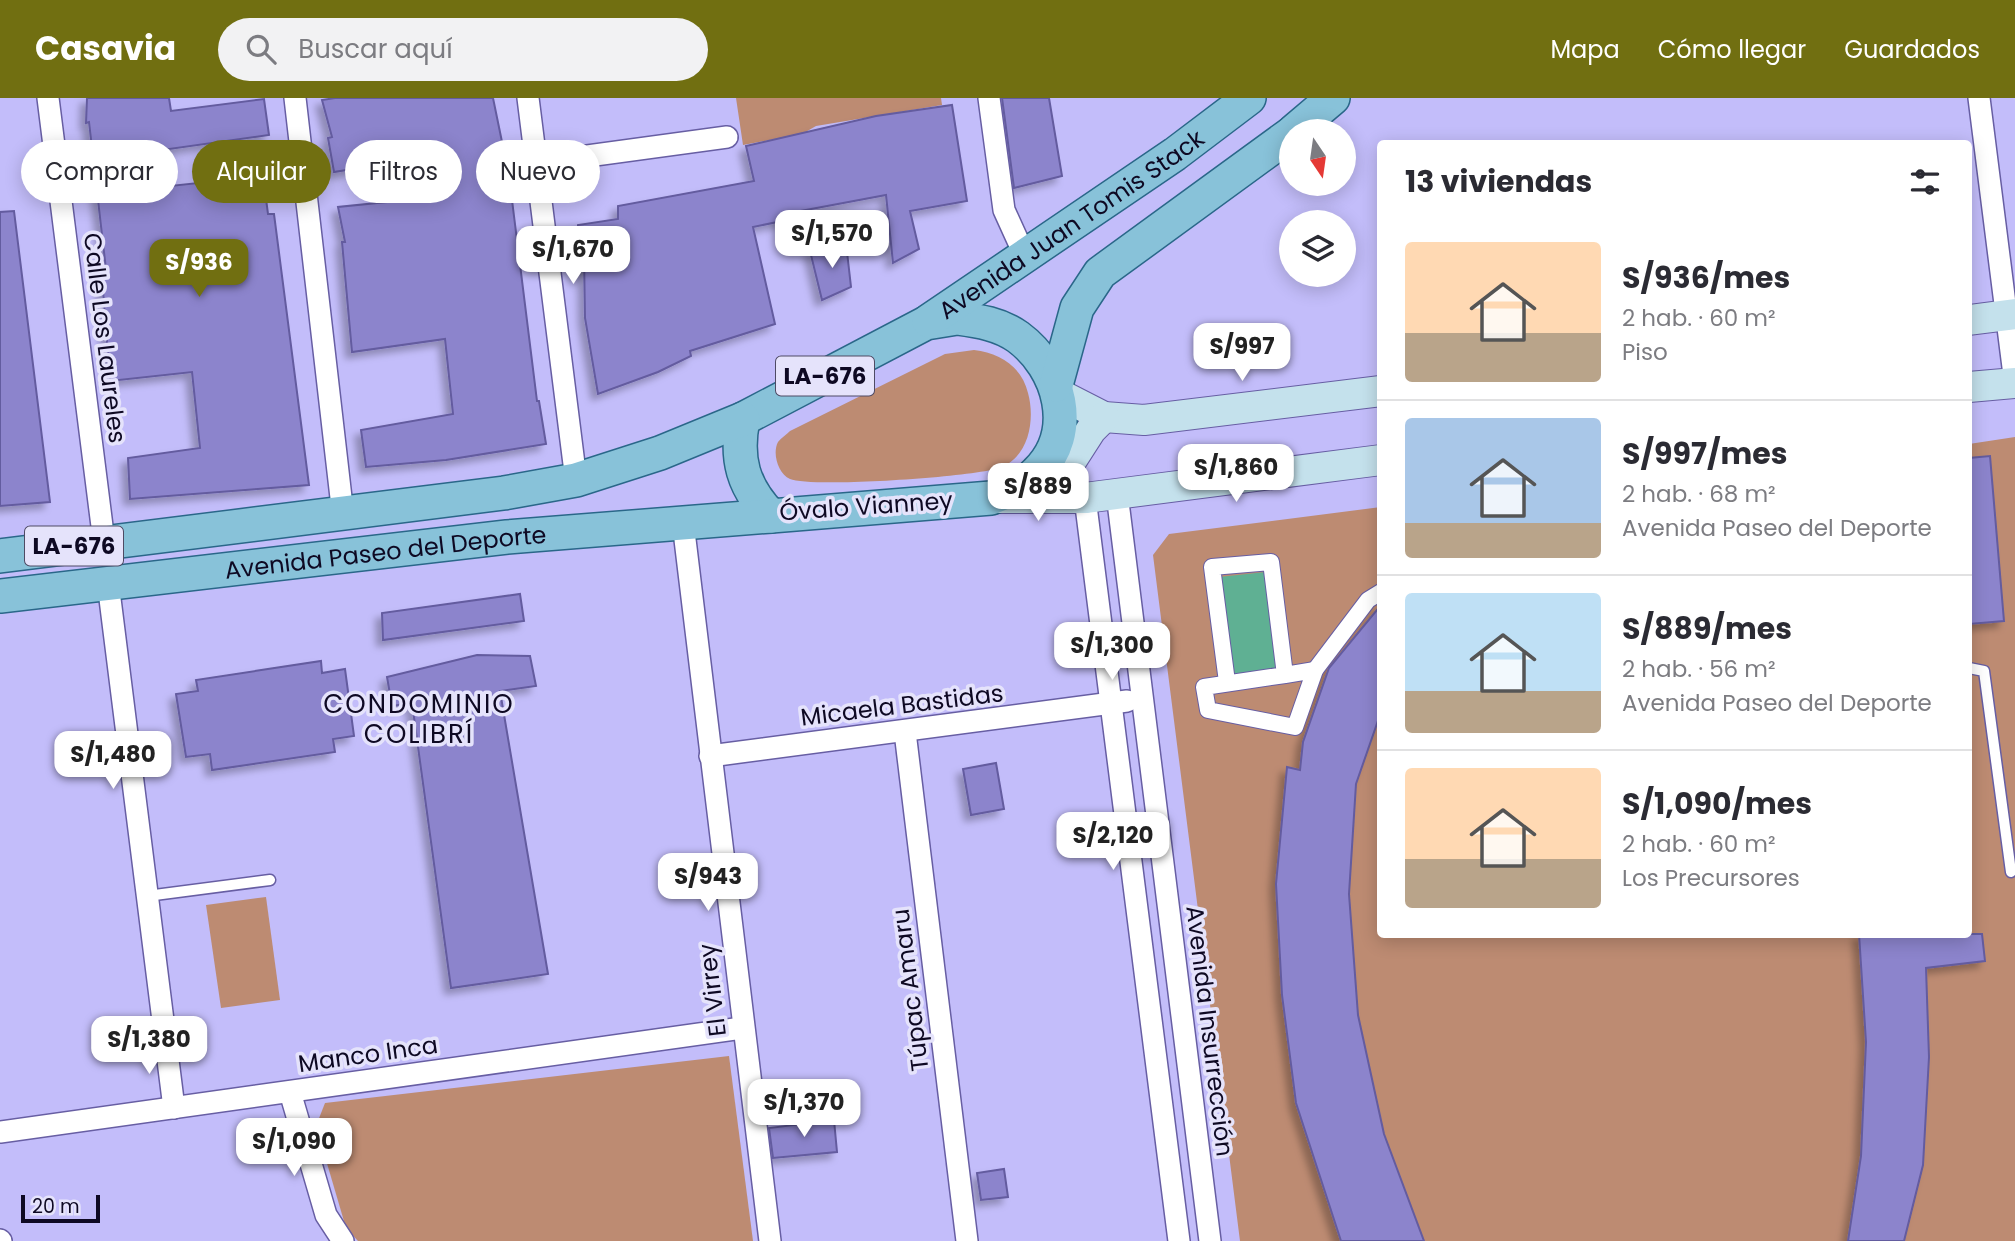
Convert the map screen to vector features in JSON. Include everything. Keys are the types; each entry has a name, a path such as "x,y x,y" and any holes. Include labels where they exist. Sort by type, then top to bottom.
{"main road":[{"name":"Avenida Juan Tomis Stack","path":"926,323 1175,153 1249,98"},
{"name":"LA-676","path":"1308,119 1333,98"},
{"name":"LA-676","path":"1057,390 1077,308 1100,273 1279,142"},
{"path":"1972,320 2011,315"},
{"name":"LA-676","path":"743,419 926,323 957,318 989,323 1008,331 1040,358 1057,390"},
{"path":"1972,387 2015,383"},
{"path":"1057,390 1104,417 1144,420 1377,391"},
{"name":"Óvalo Vianney","path":"743,419 739,462 756,500 771,516 991,498 1017,488 1039,471 1054,448 1061,422 1057,390"},
{"path":"1086,498 1071,490 1064,472 1091,430 1104,417"},
{"name":"Avenida Paseo del Deporte","path":"0,556 343,515 505,493 576,480 660,453 743,419"},
{"path":"991,498 1086,498 1377,461"},
{"name":"Avenida Paseo del Deporte","path":"0,596 507,537 771,516"}],"street":[{"name":"Calle Los Laureles","path":"48,98 104,542"},
{"path":"295,98 343,515"},
{"path":"528,98 533,140"},
{"path":"989,98 1004,210 1024,254"},
{"path":"1979,98 2011,315 2015,383"},
{"path":"600,154 727,137"},
{"path":"541,203 576,480"},
{"name":"Avenida Insurrección","path":"1116,494 1210,1241"},
{"path":"1086,498 1180,1241"},
{"name":"El Virrey","path":"683,523 769,1241"},
{"path":"1227,682 1212,567 1271,562 1285,675"},
{"path":"108,583 174,1108"},
{"path":"1315,670 1204,687 1208,710 1295,727 1315,670 1368,600 1377,594"},
{"name":"Micaela Bastidas","path":"710,756 1143,699"},
{"name":"Túpac Amaru","path":"905,732 967,1241"},
{"name":"Manco Inca","path":"0,1132 742,1028"},
{"path":"290,1092 326,1215 343,1241"}],"lane":[{"path":"1972,669 1984,671 2011,872"},
{"path":"147,896 270,880"}],"shaded area":[{"path":"736,98 941,98 942,105 816,126 802,134 743,145"},
{"path":"974,350 993,354 1008,363 1021,376 1028,393 1031,413 1028,435 1019,454 1002,467 987,471 895,480 829,482 790,479 782,473 776,457 776,447 790,431 945,354"},
{"path":"2015,437 2015,1241 1240,1241 1153,555 1169,534 1377,508 1377,938 1972,938 1972,444"},
{"path":"1266,572 1277,669 1229,675 1219,577"},
{"path":"266,897 280,1000 221,1008 206,905"},
{"path":"729,1056 753,1241 358,1241 346,1228 316,1126 325,1103"}],"building":[{"path":"87,98 169,98 171,111 264,99 269,135 233,140 192,140 192,146 178,148 178,140 91,140 89,122 86,123"},
{"path":"493,98 502,140 476,140 476,203 512,203 537,401 546,444 446,460 366,467 361,430 453,414 445,339 352,352 342,242 345,242 338,207 377,203 462,203 462,140 345,140 345,170 334,172 331,140 328,138 332,137 322,100"},
{"path":"1002,98 1049,98 1062,176 1014,188"},
{"path":"952,105 967,201 910,211 919,249 893,263 886,195 795,212 797,218 753,227 775,324 690,351 691,356 658,372 598,394 585,318 584,257 580,258 578,225 618,219 618,206 754,181 746,146 876,116"},
{"path":"192,184 192,203 267,203 268,214 274,214 309,485 130,499 128,458 200,448 192,372 110,381 102,278 107,278 98,203 178,203 178,185"},
{"path":"14,211 50,502 0,506 0,212"},
{"path":"846,243 851,287 822,300 810,251"},
{"path":"1990,456 2004,621 1972,624 1972,458"},
{"path":"520,594 524,621 383,640 382,613"},
{"path":"1377,610 1377,724 1356,784 1349,894 1358,1015 1384,1134 1424,1241 1341,1241 1296,1103 1282,995 1276,884 1287,767 1300,770 1303,742 1329,668"},
{"path":"477,655 530,656 536,686 500,691 548,974 451,988 412,703 392,706 387,677"},
{"path":"321,661 322,673 345,669 354,736 333,739 335,752 212,770 210,754 186,757 176,694 198,691 196,680"},
{"path":"996,763 1004,809 971,815 963,769"},
{"path":"1972,934 1982,934 1985,961 1926,968 1929,1057 1923,1165 1904,1241 1848,1241 1861,1156 1866,1042 1859,938 1972,938"},
{"path":"834,1120 837,1152 773,1158 769,1128"},
{"path":"1004,1169 1008,1197 981,1200 977,1173"}],"district":[{"name":"CONDOMINIO COLIBRÍ","path":"419,719"}]}
